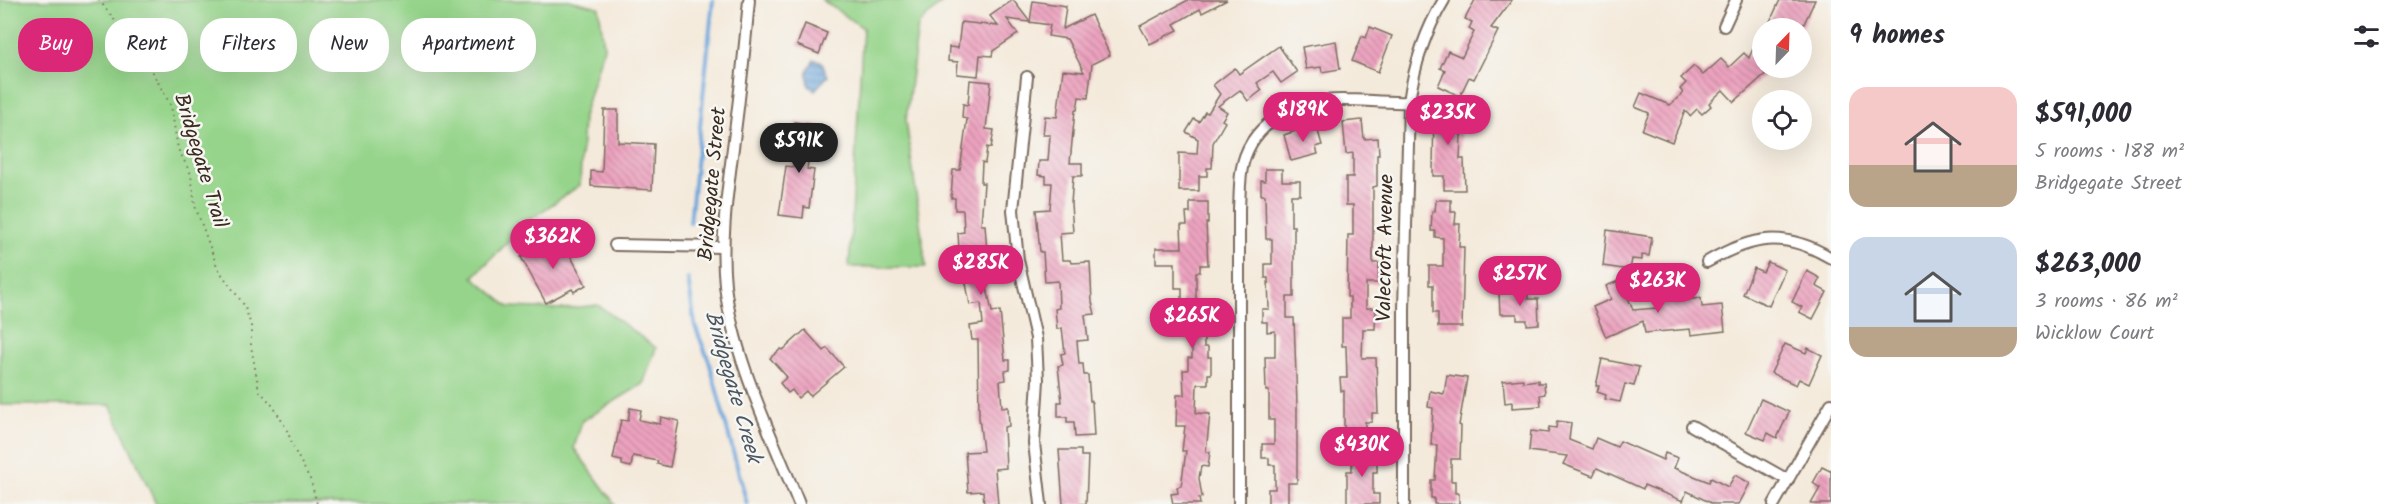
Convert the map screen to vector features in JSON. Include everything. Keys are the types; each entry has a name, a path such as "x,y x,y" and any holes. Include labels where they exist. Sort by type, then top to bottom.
{"street":[{"name":"Bridgegate Street","path":"749,0 745,56 727,195 723,247 725,286 739,351 799,504"},
{"name":"Valecroft Avenue","path":"1404,504 1404,310 1409,102 1412,77 1422,47 1444,0"},
{"path":"1724,26 1736,0"},
{"path":"1027,77 1013,210 1018,260 1036,338 1038,380 1034,443 1041,504"},
{"path":"1239,504 1239,209 1240,176 1249,148 1274,118 1297,106 1344,100 1409,102"},
{"path":"1707,262 1731,249 1755,240 1787,240 1819,251 1831,258"},
{"path":"615,245 723,247"},
{"path":"1774,504 1831,404"},
{"path":"1692,426 1788,480"}],"path":[{"name":"Bridgegate Trail","path":"99,0 140,49 171,106 178,149 191,174 195,206 218,269 243,304 250,325 251,346 259,390 273,406 286,428 310,481 317,504"}],"green space":[{"path":"0,0 569,0 599,7 604,47 583,116 580,185 531,219 473,277 509,307 563,309 598,305 656,348 643,384 582,421 574,448 615,504 156,504 110,405 0,405"},
{"path":"822,0 945,0 918,25 906,120 926,267 849,267 863,28"}],"water":[{"path":"814,60 821,61 828,76 815,90 809,86 807,71"}],"building":[{"path":"1013,0 1030,22 1033,1 1066,6 1063,29 1091,15 1110,55 1092,64 1088,98 1079,97 1077,110 1075,110 1070,163 1082,163 1082,176 1073,176 1071,204 1073,232 1060,233 1062,260 1070,260 1071,263 1090,262 1092,302 1095,314 1085,315 1088,340 1077,341 1079,364 1083,364 1084,375 1088,375 1094,436 1075,437 1074,422 1067,422 1067,417 1058,417 1058,402 1062,402 1058,366 1063,365 1061,354 1065,353 1062,328 1057,329 1055,309 1059,308 1058,281 1045,282 1036,210 1050,209 1052,183 1046,183 1046,176 1038,175 1039,161 1048,161 1050,135 1043,135 1045,116 1057,117 1063,70 1084,72 1067,39 1048,36 1050,25 1007,19 1018,34 993,51 992,56 980,55 978,76 957,74 958,62 948,61 949,47 958,48 961,22 998,26 990,16"},
{"path":"1188,0 1227,0 1202,13 1200,9 1174,24 1178,30 1150,44 1140,26"},
{"path":"1475,0 1512,0 1491,28 1498,31 1474,79 1469,77 1460,96 1438,86 1445,70 1440,68 1448,51 1462,57 1474,32 1469,29 1472,22 1465,19"},
{"path":"1780,0 1815,0 1807,18 1772,18"},
{"path":"805,24 827,33 819,54 797,45"},
{"path":"1370,27 1392,36 1378,72 1352,61 1362,36 1366,38"},
{"path":"1336,41 1340,69 1322,72 1321,67 1306,69 1302,47"},
{"path":"1279,46 1297,72 1281,83 1273,72 1257,83 1262,90 1248,101 1240,90 1218,106 1227,112 1222,120 1225,122 1213,143 1212,168 1207,168 1207,176 1199,176 1199,191 1179,191 1179,153 1197,154 1198,139 1186,132 1194,119 1199,122 1205,112 1208,113 1220,94 1213,85 1235,68 1239,74"},
{"path":"1752,51 1752,78 1761,78 1734,102 1723,90 1709,103 1711,106 1702,114 1697,109 1690,116 1685,111 1672,142 1642,130 1649,113 1635,107 1641,93 1670,105 1683,93 1680,89 1686,83 1681,78 1694,66 1703,75 1721,59 1729,67 1744,53 1749,58"},
{"path":"970,80 991,82 986,129 994,130 991,148 987,147 985,163 982,162 981,183 984,183 981,225 985,225 988,266 993,265 996,281 986,283 992,312 1000,311 1005,360 1010,360 1010,370 1005,371 1006,380 1000,381 1002,408 1008,407 1009,426 1004,427 1006,468 995,469 998,504 984,504 983,491 968,492 965,452 983,451 979,417 978,340 972,340 970,326 983,324 981,303 970,305 965,278 952,280 950,269 960,267 958,233 964,232 963,210 955,210 955,198 951,198 953,170 960,170 967,119 962,118 963,104 968,105"},
{"path":"1434,101 1457,103 1452,114 1462,115 1460,159 1464,159 1465,190 1444,190 1444,176 1433,176"},
{"path":"604,110 618,110 618,142 654,144 652,190 591,186 591,171 602,172"},
{"path":"1362,120 1364,139 1378,138 1379,155 1377,155 1377,186 1373,187 1373,263 1379,263 1378,283 1366,283 1366,308 1376,308 1375,329 1363,329 1362,358 1376,358 1378,413 1372,413 1372,422 1365,422 1365,438 1344,438 1344,391 1341,391 1340,378 1347,378 1346,346 1342,346 1342,318 1350,318 1350,297 1347,297 1348,235 1353,235 1353,205 1346,205 1346,177 1353,177 1353,153 1346,154 1343,122"},
{"path":"795,122 816,125 807,169 814,170 809,208 804,207 803,218 779,215 786,166 793,167"},
{"path":"1316,124 1322,145 1316,147 1318,154 1291,161 1284,135"},
{"path":"1265,169 1282,169 1282,181 1300,181 1300,195 1291,195 1291,226 1294,226 1294,297 1287,297 1287,318 1294,318 1297,405 1297,483 1288,483 1288,504 1268,504 1268,489 1275,489 1275,465 1269,465 1269,458 1262,458 1262,444 1274,444 1274,420 1269,420 1269,391 1266,391 1265,357 1275,357 1275,331 1267,332 1267,322 1262,322 1262,309 1269,309 1265,264 1272,264 1272,239 1266,239 1265,195 1261,195 1261,180 1265,181"},
{"path":"1436,200 1451,200 1451,212 1456,212 1455,224 1460,224 1459,247 1464,247 1462,327 1438,327 1438,313 1433,313 1433,285 1429,285 1429,266 1443,266 1443,238 1435,237 1435,231 1431,231 1432,211 1435,211"},
{"path":"1190,202 1208,202 1208,223 1206,223 1208,265 1200,265 1200,272 1196,272 1196,301 1209,301 1209,319 1204,319 1204,347 1208,347 1208,357 1211,357 1211,374 1208,374 1208,384 1197,384 1196,413 1210,414 1206,452 1210,452 1208,467 1201,466 1199,478 1202,497 1199,498 1200,504 1173,504 1171,494 1178,493 1177,487 1181,486 1186,451 1182,451 1185,426 1176,426 1177,395 1184,395 1183,370 1188,370 1188,358 1192,358 1192,335 1182,334 1182,288 1175,288 1175,263 1156,263 1156,248 1182,248 1181,225 1187,225 1186,213 1190,213"},
{"path":"1607,230 1652,237 1649,256 1642,255 1642,260 1632,259 1630,270 1603,266"},
{"path":"560,236 586,285 574,292 572,289 546,303 521,257"},
{"path":"1768,262 1785,270 1769,306 1743,294 1754,268 1763,272"},
{"path":"1807,271 1820,278 1816,286 1827,292 1813,319 1799,312 1802,307 1792,302"},
{"path":"1621,280 1633,310 1657,308 1656,297 1677,294 1677,301 1701,298 1702,307 1722,305 1725,331 1691,335 1690,329 1645,333 1643,321 1606,337 1593,307 1611,299 1606,286"},
{"path":"1499,293 1528,293 1528,299 1538,299 1539,324 1527,325 1527,320 1517,320 1517,314 1500,314"},
{"path":"805,330 824,351 827,348 844,367 810,396 806,391 798,398 792,390 788,393 780,383 787,377 770,358 781,349 783,350"},
{"path":"1785,344 1806,353 1808,348 1822,355 1809,384 1799,379 1796,385 1771,373"},
{"path":"1602,359 1639,367 1634,386 1625,384 1620,402 1605,399 1606,395 1597,392 1599,386 1596,386"},
{"path":"1447,375 1467,378 1459,425 1461,426 1460,459 1451,459 1451,481 1455,481 1455,493 1459,493 1459,504 1434,504 1434,498 1431,498 1431,480 1435,480 1437,445 1431,445 1433,408 1428,407 1430,391 1444,394"},
{"path":"1523,379 1523,382 1538,380 1538,383 1544,383 1545,394 1540,395 1541,406 1512,408 1512,402 1505,403 1503,381"},
{"path":"1761,399 1789,412 1777,438 1768,433 1765,440 1746,432"},
{"path":"630,408 641,410 639,420 660,424 661,417 679,421 670,467 657,464 658,461 633,456 631,467 622,465 622,461 613,459 621,420 628,421"},
{"path":"1557,421 1571,423 1569,440 1592,449 1596,438 1617,447 1620,441 1663,460 1665,453 1678,458 1674,468 1709,482 1711,478 1728,487 1735,475 1750,483 1739,504 1713,504 1687,491 1683,501 1644,485 1643,489 1597,468 1593,476 1563,464 1567,456 1529,451 1531,431 1548,433 1549,427 1556,428"},
{"path":"1357,447 1373,447 1373,459 1377,459 1377,472 1373,472 1373,494 1379,494 1379,504 1347,504 1347,471 1352,471 1352,458 1357,458"},
{"path":"1059,450 1081,450 1081,456 1088,456 1086,504 1063,504"},
{"path":"1822,467 1830,471 1831,469 1831,504 1811,504 1820,488 1813,483"}],"waterway":[{"name":"Bridgegate Creek","path":"690,223 713,0"},
{"name":"Bridgegate Creek","path":"688,279 695,326 709,361 747,504"}]}
